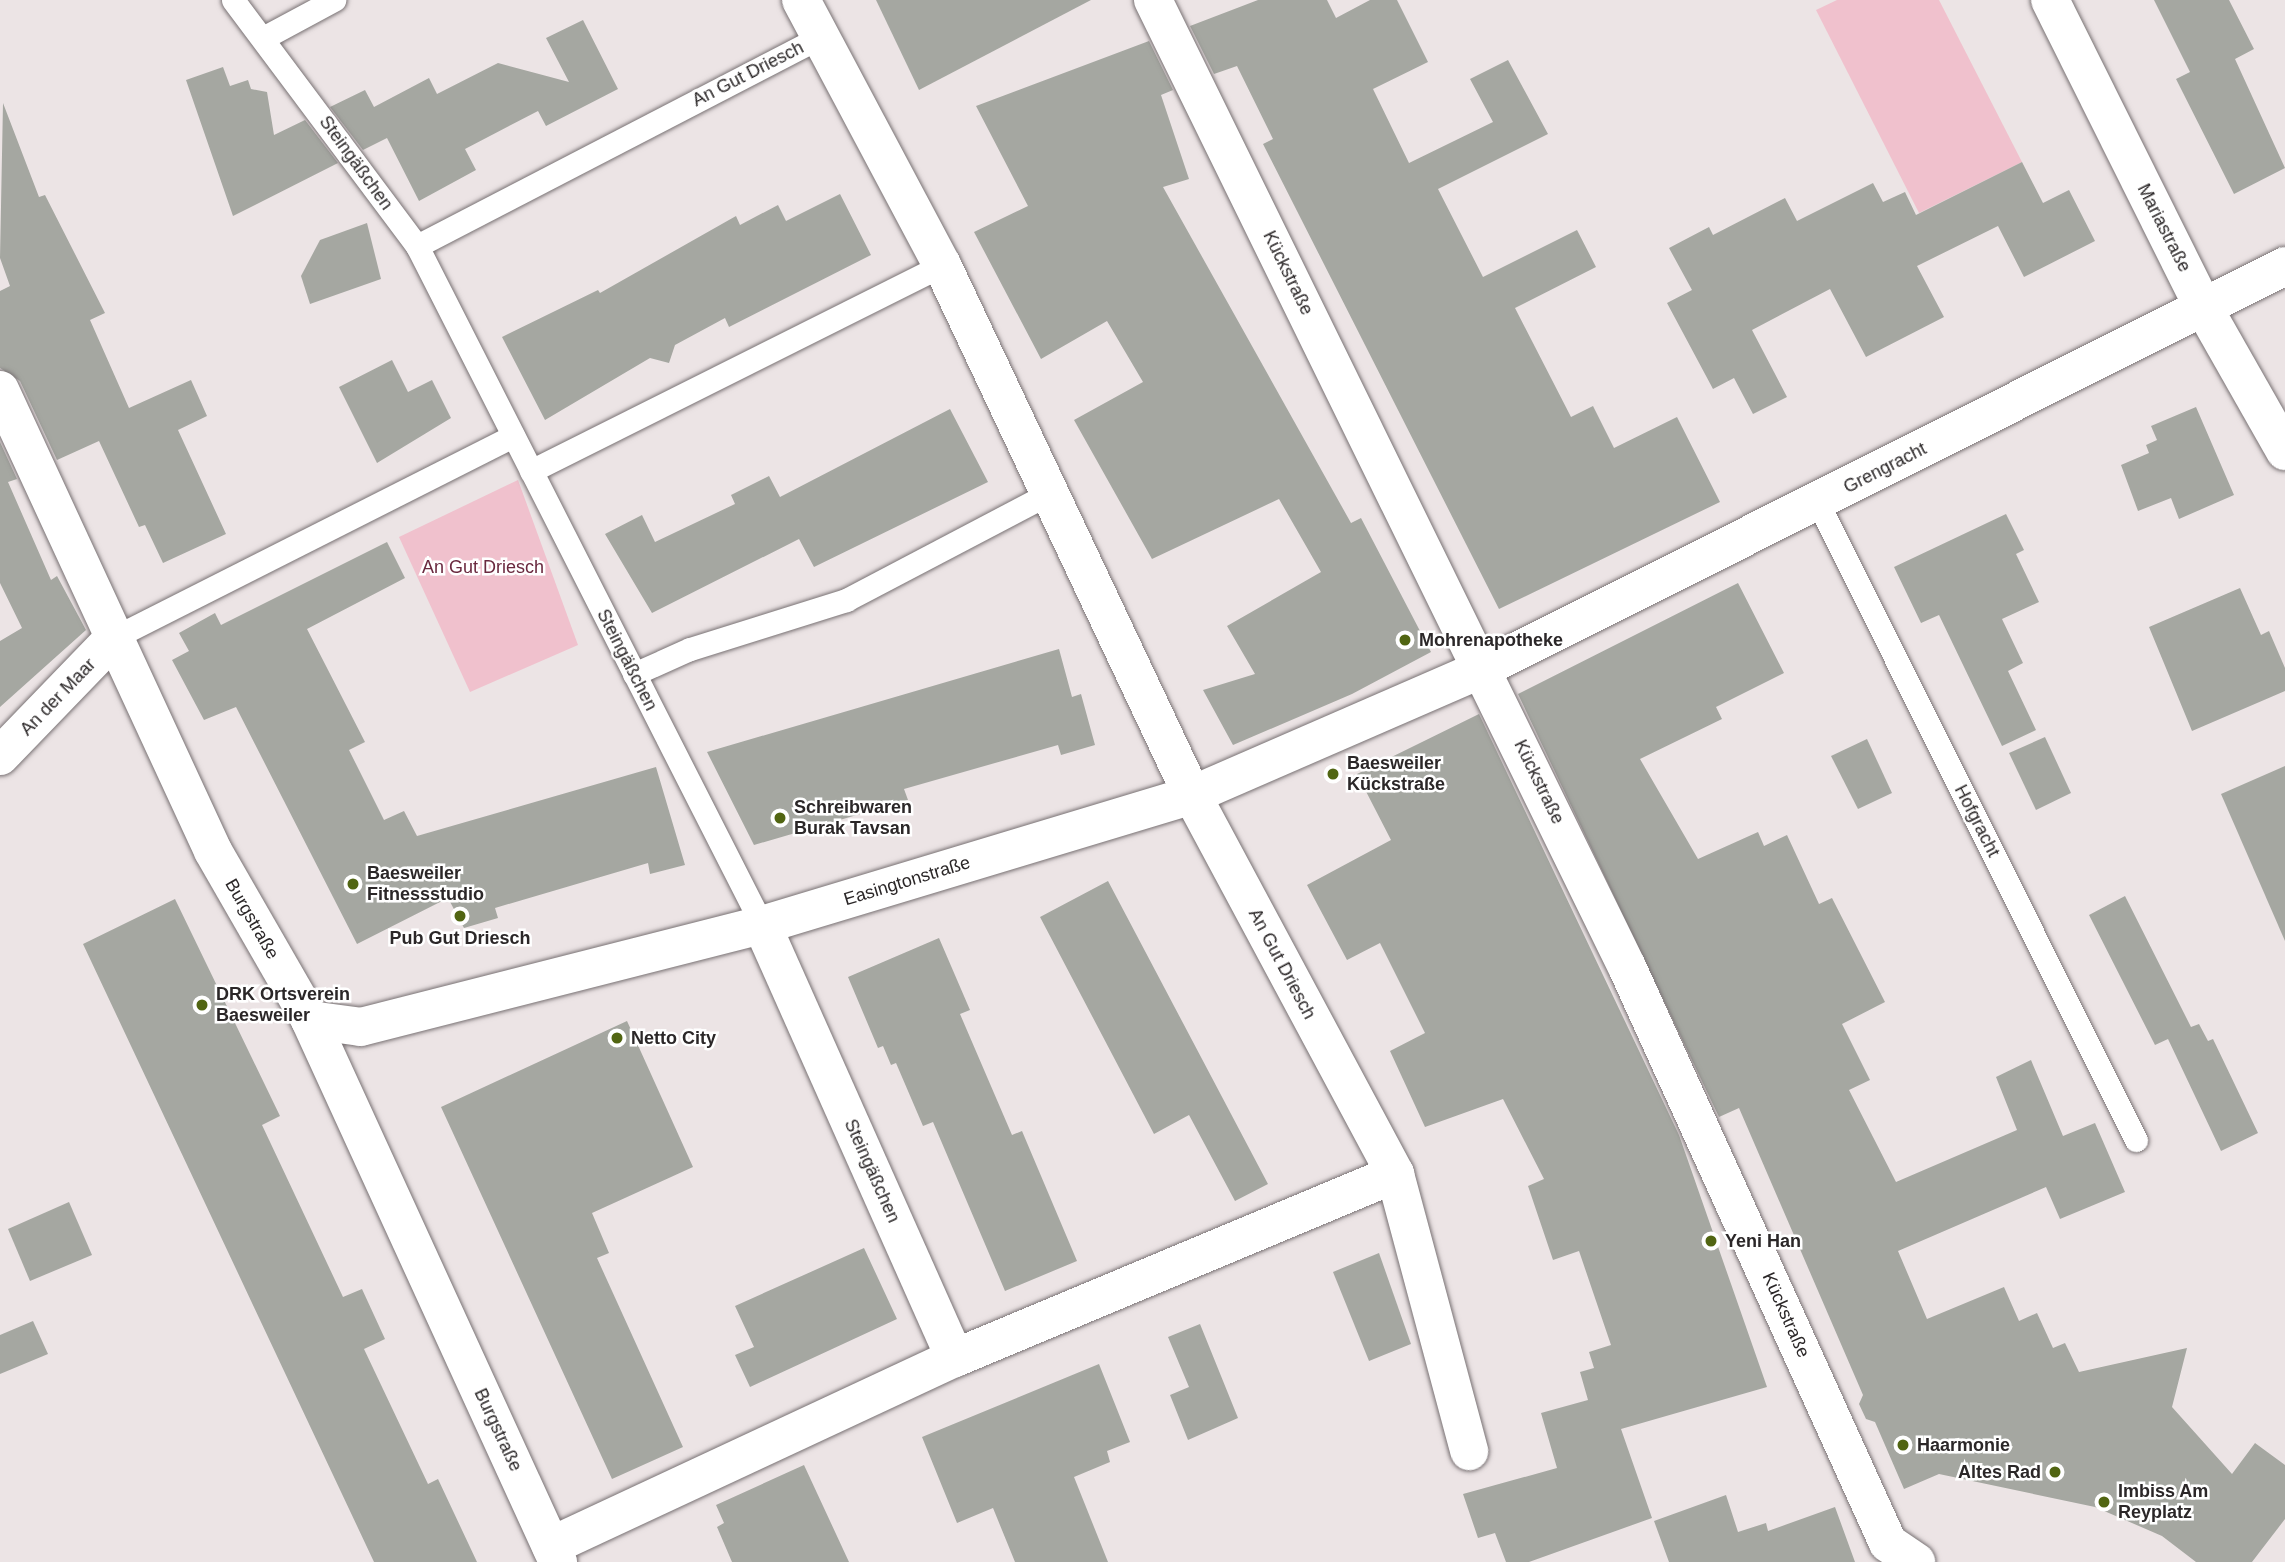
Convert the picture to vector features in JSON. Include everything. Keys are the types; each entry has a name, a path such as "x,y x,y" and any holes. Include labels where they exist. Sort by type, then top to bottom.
{"street":[{"name":"An Gut Driesch","path":"801,0 942,265 1192,795 1395,1174 1469,1451"},
{"name":"Kückstraße","path":"1153,0 1484,668 1627,967 1888,1543 1916,1562"},
{"name":"Mariastraße","path":"2050,0 2202,305 2285,452"},
{"name":"Grengracht","path":"1484,668 1818,503 2202,305 2285,266"},
{"name":"Burgstraße","path":"0,390 213,851 310,1020 554,1554"},
{"name":"An der Maar","path":"0,756 115,637"},
{"name":"Easingtonstraße","path":"310,1020 360,1027 762,925 1192,795 1484,668"},
{"name":"Steingäßchen","path":"762,925 955,1358"},
{"path":"554,1554 955,1358 1395,1174"}],"lane":[{"name":"Steingäßchen","path":"233,0 417,247 762,925"},
{"path":"263,38 334,0"},
{"name":"An Gut Driesch","path":"417,247 819,38"},
{"path":"531,471 942,265"},
{"path":"115,637 513,436"},
{"path":"634,674 690,649 846,600 1050,493"},
{"name":"Hofgracht","path":"1818,503 2136,1140"}],"green space":[{"path":"1837,0 1939,0 2022,162 1919,213 1816,10"},
{"name":"An Gut Driesch","path":"518,480 578,645 470,692 399,537"}],"building":[{"path":"876,0 1091,0 919,90"},
{"path":"1258,0 1327,0 1336,18 1370,0 1397,0 1428,62 1373,89 1409,163 1493,122 1470,79 1508,60 1548,134 1438,189 1483,277 1577,230 1596,267 1515,308 1571,417 1593,406 1614,448 1677,417 1720,502 1499,609 1263,144 1273,139 1237,66 1214,74 1190,26"},
{"path":"2154,0 2229,0 2254,49 2235,59 2285,168 2234,194 2176,79 2190,72"},
{"path":"583,20 618,89 546,126 538,111 465,149 476,170 419,201 387,138 363,150 330,107 365,90 374,107 429,78 437,94 498,63 569,82 546,38"},
{"path":"1149,41 1173,90 1161,95 1189,179 1163,187 1351,523 1361,518 1431,652 1352,694 1233,745 1203,690 1255,674 1227,626 1321,572 1279,499 1152,559 1074,420 1143,382 1107,321 1041,359 974,232 1028,206 976,106"},
{"path":"223,67 230,86 248,80 251,89 267,92 274,135 305,120 338,163 233,216 186,80"},
{"path":"3,103 39,197 45,195 105,313 90,320 129,408 191,380 207,416 178,430 226,534 163,563 145,525 139,527 99,441 57,460 20,381 0,368 0,291 10,286 0,258"},
{"path":"2022,162 2043,203 2069,190 2095,241 2024,277 1998,226 1917,266 1944,317 1866,357 1830,289 1752,330 1787,397 1753,414 1734,378 1713,389 1667,303 1692,290 1669,248 1709,227 1713,235 1785,198 1797,221 1873,183 1883,202 1905,192 1916,215"},
{"path":"840,194 871,255 729,327 725,318 675,345 669,363 650,358 545,420 502,337 598,290 600,293 736,216 740,225 778,205 786,221"},
{"path":"367,223 381,279 310,304 301,276 320,240"},
{"path":"392,360 408,392 432,380 451,418 377,463 339,387"},
{"path":"2196,407 2234,495 2179,519 2171,498 2138,511 2121,465 2149,453 2146,445 2157,440 2151,426"},
{"path":"950,409 988,482 814,567 799,539 652,613 605,534 642,515 655,542 735,504 731,495 769,476 780,497"},
{"path":"0,442 17,479 8,482 51,580 57,576 86,630 0,707 0,641 22,628 0,583"},
{"path":"2006,514 2024,550 2016,554 2039,602 2002,619 2023,663 2008,671 2036,730 2002,746 1939,615 1921,623 1894,567"},
{"path":"387,542 405,578 307,629 365,742 349,750 384,820 404,811 417,836 656,767 685,865 650,874 648,863 495,908 498,918 464,928 448,898 357,944 236,707 204,720 172,660 189,651 179,633 215,613 221,625"},
{"path":"1738,583 1784,673 1716,707 1722,719 1640,759 1698,859 1758,832 1764,846 1787,835 1819,904 1832,898 1885,1002 1842,1024 1870,1080 1849,1090 1896,1182 2017,1130 1996,1077 2031,1060 2063,1136 2095,1123 2125,1192 2060,1219 2046,1187 1898,1251 1927,1319 2004,1287 2019,1321 2037,1313 2053,1348 2065,1343 2079,1372 2187,1348 2172,1407 2232,1474 2255,1443 2285,1465 2285,1519 2252,1562 2196,1562 2162,1536 2095,1507 1939,1474 1904,1489 1875,1422 1866,1419 1859,1404 1863,1395 1739,1108 1719,1117 1518,694"},
{"path":"2240,588 2261,635 2269,631 2285,668 2285,691 2192,731 2149,627"},
{"path":"1059,649 1072,697 1081,694 1095,745 1061,755 1058,745 904,789 908,800 754,845 707,752"},
{"path":"1479,714 1679,1135 1767,1387 1621,1429 1652,1518 1529,1562 1506,1562 1495,1533 1478,1538 1463,1494 1557,1468 1541,1413 1588,1400 1580,1372 1594,1368 1589,1352 1611,1345 1579,1251 1553,1260 1528,1186 1544,1179 1503,1099 1425,1127 1390,1051 1425,1033 1380,943 1347,960 1307,885 1391,840 1357,774"},
{"path":"2045,737 2071,793 2036,810 2009,753"},
{"path":"1867,739 1892,793 1858,809 1831,756"},
{"path":"2285,766 2285,941 2221,794"},
{"path":"1108,881 1268,1184 1235,1201 1189,1115 1154,1134 1040,917"},
{"path":"2125,896 2191,1027 2199,1024 2208,1041 2213,1039 2258,1133 2221,1151 2168,1039 2155,1045 2089,915"},
{"path":"175,899 280,1116 262,1125 343,1297 362,1289 385,1339 364,1349 428,1484 438,1479 477,1562 374,1562 83,944"},
{"path":"939,938 970,1010 960,1014 1012,1135 1022,1131 1077,1261 1005,1291 933,1122 923,1126 896,1063 891,1065 883,1046 878,1048 848,977"},
{"path":"627,1021 693,1167 592,1213 609,1253 597,1258 683,1447 612,1479 441,1107"},
{"path":"69,1202 92,1255 30,1281 8,1229"},
{"path":"864,1248 897,1319 750,1387 735,1355 754,1347 735,1306"},
{"path":"1379,1253 1411,1344 1369,1361 1333,1272"},
{"path":"33,1321 48,1354 0,1374 0,1335"},
{"path":"1200,1324 1238,1418 1188,1440 1170,1395 1189,1387 1168,1337"},
{"path":"1099,1364 1130,1442 1107,1451 1110,1462 1074,1477 1108,1562 1015,1562 993,1508 957,1523 922,1437"},
{"path":"804,1465 849,1562 732,1562 717,1527 724,1523 716,1505"},
{"path":"1726,1495 1738,1532 1766,1523 1768,1531 1835,1507 1855,1562 1669,1562 1654,1521"}],"place":[{"name":"Mohrenapotheke","path":"1405,640"},
{"name":"Baesweiler Kückstraße","path":"1333,774"},
{"name":"Schreibwaren Burak Tavsan","path":"780,818"},
{"name":"Baesweiler Fitnessstudio","path":"353,884"},
{"name":"Pub Gut Driesch","path":"460,916"},
{"name":"DRK Ortsverein Baesweiler","path":"202,1005"},
{"name":"Netto City","path":"617,1038"},
{"name":"Yeni Han","path":"1711,1241"},
{"name":"Haarmonie","path":"1903,1445"},
{"name":"Altes Rad","path":"2055,1472"},
{"name":"Imbiss Am Reyplatz","path":"2104,1502"}]}
